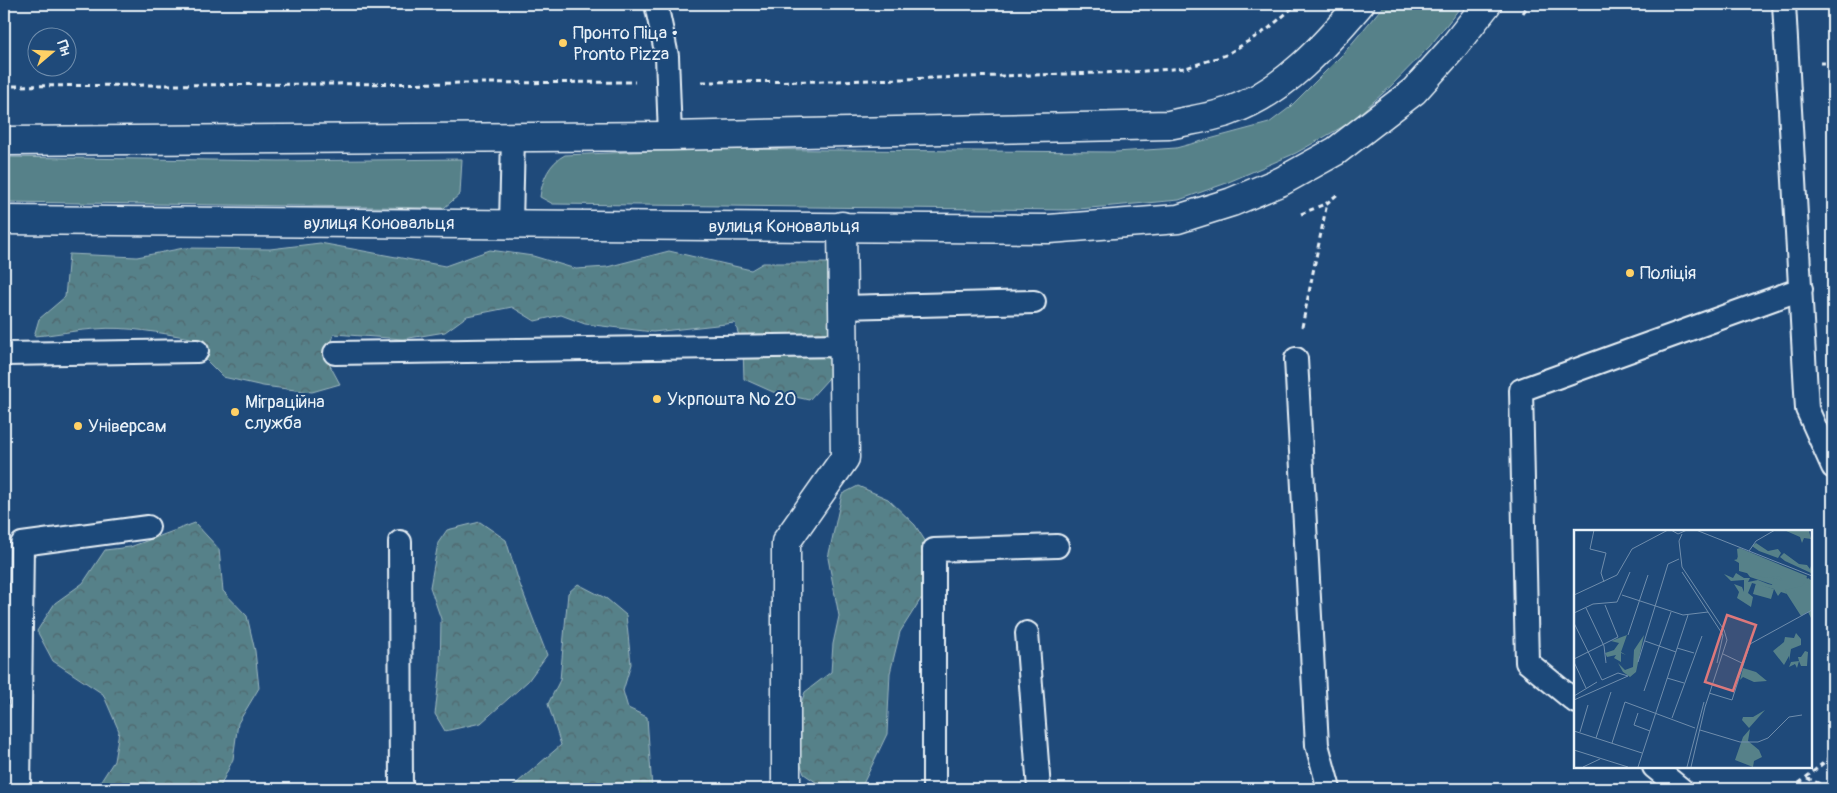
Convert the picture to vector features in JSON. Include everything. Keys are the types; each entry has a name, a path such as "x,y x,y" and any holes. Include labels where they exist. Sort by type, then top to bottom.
{"main road":[{"path":"4,141 670,136 1169,125 1232,110 1274,88 1322,49 1360,4"},
{"name":"вулиця Коновальця","path":"4,220 1049,229 1178,219 1232,202 1282,181 1336,151 1414,91 1450,51 1487,4"},
{"path":"786,789 786,542 845,458 842,226"}],"lane":[{"path":"656,4 667,56 670,136"},
{"path":"1784,4 1808,409 1833,467"},
{"path":"511,224 513,136"},
{"path":"1574,700 1527,662 1522,390 1800,288"},
{"path":"843,307 1034,302"},
{"path":"335,353 843,345"},
{"path":"4,354 197,351"},
{"path":"1296,359 1317,745 1329,789"},
{"path":"19,789 22,544 148,527"},
{"path":"400,542 401,789"},
{"path":"934,789 934,550 1057,546"},
{"path":"1027,633 1039,789"},
{"path":"1655,768 1681,789"}],"path":[{"path":"1822,63 1833,63"},
{"path":"1296,359 1336,151"},
{"path":"1792,789 1833,755"},
{"path":"1807,778 1831,789"}],"green space":[{"path":"1385,4 1463,4 1430,46 1390,87 1349,123 1296,153 1224,184 1179,200 1068,210 553,204 540,197 542,184 547,173 559,158 565,155 699,149 1116,152 1176,148 1269,123 1289,108 1343,54"},
{"path":"4,157 279,161 462,159 460,194 444,208 4,202"},
{"path":"320,243 445,266 490,250 533,256 576,269 607,267 669,251 751,270 763,263 827,263 854,294 849,338 828,379 809,400 773,392 744,379 743,349 735,323 653,332 585,324 561,315 535,321 512,307 467,316 445,332 403,339 334,334 327,360 340,384 312,392 263,386 223,377 207,361 191,338 119,328 34,336 39,319 65,297 69,254 137,257 184,248 270,249"},
{"path":"858,486 888,499 915,525 931,550 922,597 900,632 890,673 887,734 863,784 849,789 826,789 804,774 790,733 805,692 831,672 833,644 839,616 828,558 842,494"},
{"path":"480,522 506,540 519,582 547,655 528,681 481,723 445,731 435,714 440,671 441,619 430,587 438,543 447,530"},
{"path":"195,523 219,549 223,591 247,616 255,651 259,688 238,723 233,759 219,789 96,789 114,761 119,731 103,694 53,661 37,631 55,603 83,583 105,550 130,547"},
{"path":"578,584 607,599 626,615 631,664 623,691 628,708 647,717 652,789 510,789 561,745 548,704 560,680 568,593"}],"place":[{"name":"Пронто Піца • Pronto Pizza","path":"563,43"},
{"name":"Поліція","path":"1630,273"},
{"name":"Укрпошта № 20","path":"657,399"},
{"name":"Міграційна служба","path":"235,412"},
{"name":"Універсам","path":"78,426"}]}
